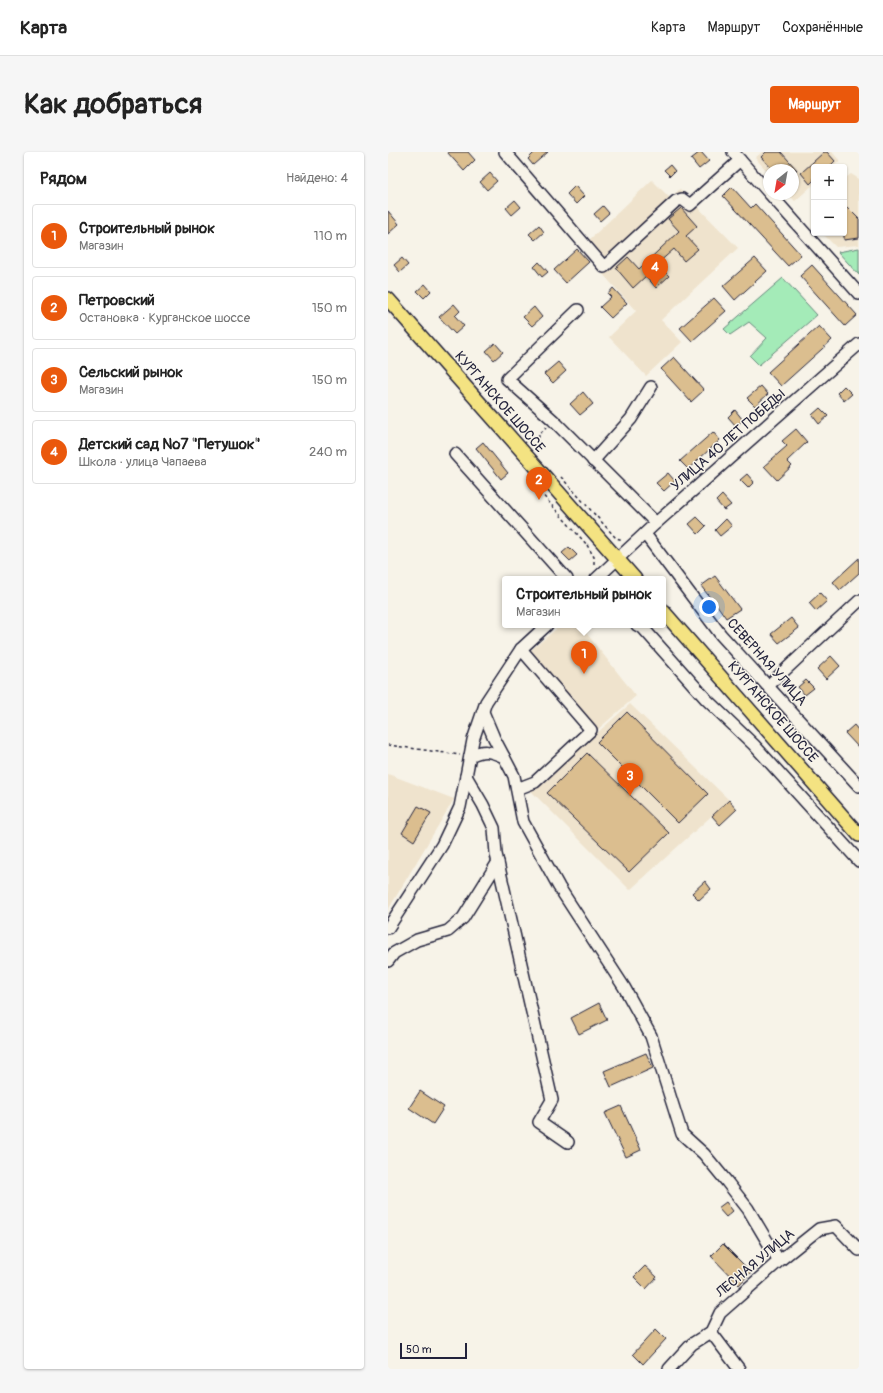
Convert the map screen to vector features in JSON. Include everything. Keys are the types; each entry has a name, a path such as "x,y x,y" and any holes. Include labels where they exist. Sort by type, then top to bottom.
{"main road":[{"name":"КУРГАНСКОЕ ШОССЕ","path":"388,299 632,576"},
{"name":"КУРГАНСКОЕ ШОССЕ","path":"666,614 859,835"}],"street":[{"path":"506,152 604,267 676,201 682,199 690,205 737,156 763,185"},
{"path":"776,200 859,294"},
{"path":"578,310 507,379 553,420 656,523"},
{"name":"УЛИЦА 40 ЛЕТ ПОБЕДЫ","path":"595,574 618,559 656,523 859,344"},
{"path":"593,461 630,419 651,387"},
{"path":"455,454 564,576"},
{"name":"СЕВЕРНАЯ УЛИЦА","path":"645,534 721,635 859,786"},
{"path":"768,686 859,601"},
{"path":"388,928 442,845 460,807 473,740 486,702 521,649 544,628"},
{"path":"643,628 707,700 754,745 859,861"},
{"path":"517,789 535,782 591,730 521,649"},
{"path":"483,712 494,738 514,776 523,822 559,887 624,986 651,1036 682,1134 704,1154 728,1182 748,1209 779,1261"},
{"path":"470,756 479,752 489,751 504,757"},
{"path":"466,776 483,805 494,828 498,862 552,1100 539,1122 568,1142"},
{"path":"388,961 394,953 417,940 448,931 463,918 498,862"},
{"name":"ЛЕСНАЯ УЛИЦА","path":"711,1332 720,1313 779,1261 819,1229 836,1226 859,1250"},
{"path":"669,1369 692,1344 711,1332 739,1369"}],"path":[{"path":"541,455 536,450 539,435 553,420"},
{"path":"561,478 606,528"},
{"path":"532,483 588,545 594,557 595,574"},
{"path":"388,745 470,756"}],"shaded area":[{"path":"762,152 832,152 840,161 836,164 811,164 811,187 799,197 799,164 763,164 763,167 755,158"},
{"path":"851,174 859,179 859,245 836,247 825,236 847,236 847,177"},
{"path":"652,180 670,198 680,189 738,248 661,320 682,342 646,376 609,337 636,311 593,263 600,256 587,242"},
{"path":"557,628 582,628 636,696 596,731 530,651"},
{"path":"630,704 729,800 630,890 531,791"},
{"path":"388,774 454,799 388,910"}],"green space":[{"path":"859,248 859,275 838,252"},
{"path":"783,278 817,315 759,365 750,356 767,338 749,322 730,335 724,329"}],"building":[{"path":"447,152 468,152 475,160 464,171"},
{"path":"535,152 548,152 533,165 528,159"},
{"path":"700,152 709,161 699,169 691,159"},
{"path":"766,152 781,152 792,164 767,164 761,157"},
{"path":"824,152 827,152 835,161 832,164 811,164 810,184 801,173"},
{"path":"670,165 675,171 670,176 664,170"},
{"path":"490,173 497,181 487,190 480,182"},
{"path":"575,186 584,196 576,204 567,194"},
{"path":"732,187 751,208 755,204 801,255 788,266 723,196"},
{"path":"515,200 521,207 512,215 506,208"},
{"path":"603,206 609,213 600,221 594,214"},
{"path":"847,207 859,219 859,238 844,240 844,236 847,236"},
{"path":"681,208 697,226 686,236 698,249 684,261 674,249 657,264 669,276 656,288 646,276 633,288 616,268 628,257 639,269 679,231 668,219"},
{"path":"388,211 399,224 388,234"},
{"path":"539,225 544,232 535,240 529,234"},
{"path":"577,249 589,262 566,283 554,270"},
{"path":"402,258 408,265 400,272 394,265"},
{"path":"755,258 767,271 735,300 723,286"},
{"path":"539,262 548,272 542,277 534,267"},
{"path":"812,265 857,315 845,326 800,276"},
{"path":"425,284 431,291 424,298 417,291"},
{"path":"613,288 627,303 611,318 600,307 611,297 608,294"},
{"path":"714,298 726,311 692,341 680,328"},
{"path":"454,304 460,311 455,316 464,326 455,334 439,317"},
{"path":"534,307 542,317 532,326 523,317"},
{"path":"819,326 832,340 781,386 768,372"},
{"path":"495,343 503,352 494,360 486,351"},
{"path":"674,357 704,390 691,402 661,369"},
{"path":"558,362 566,371 553,383 544,374"},
{"path":"761,386 768,394 755,406 747,398"},
{"path":"844,386 852,394 844,401 837,393"},
{"path":"583,392 593,404 580,415 570,404"},
{"path":"820,408 828,416 819,424 812,415"},
{"path":"735,410 743,420 736,426 728,417"},
{"path":"796,429 807,442 787,461 792,466 777,480 764,466 787,446 782,441"},
{"path":"713,432 720,440 688,469 680,461"},
{"path":"483,442 508,473 501,479 476,448"},
{"path":"668,473 675,481 664,491 656,483"},
{"path":"747,474 754,482 748,488 740,480"},
{"path":"722,495 731,505 724,510 716,501"},
{"path":"697,517 706,526 698,534 689,524"},
{"path":"726,519 732,526 720,536 715,530"},
{"path":"569,547 577,555 570,561 562,553"},
{"path":"859,558 859,573 840,590 833,582"},
{"path":"715,576 740,609 726,618 712,598 711,599 701,586"},
{"path":"820,593 827,601 816,611 809,603"},
{"path":"791,618 799,628 779,643 771,634"},
{"path":"831,656 840,666 826,679 817,669"},
{"path":"806,680 814,688 805,695 798,687"},
{"path":"627,712 708,794 678,823 597,742"},
{"path":"854,725 859,731 859,748 845,733"},
{"path":"587,753 669,833 629,872 547,793"},
{"path":"729,800 737,809 720,825 712,816"},
{"path":"418,806 431,813 414,841 402,833"},
{"path":"705,881 711,889 699,900 692,893"},
{"path":"599,1003 607,1020 579,1034 571,1018"},
{"path":"646,1053 653,1068 611,1087 604,1071"},
{"path":"420,1091 444,1107 433,1124 409,1108"},
{"path":"621,1106 641,1150 626,1157 605,1113"},
{"path":"726,1202 733,1211 726,1217 718,1208"},
{"path":"723,1244 751,1272 739,1285 711,1256"},
{"path":"645,1266 657,1277 646,1289 634,1277"},
{"path":"656,1329 666,1339 643,1364 633,1354"}],"place":[{"name":"Детский сад №7 \"Петушок\"","path":"655,287"},
{"name":"Петровский","path":"539,500"},
{"name":"Строительный рынок","path":"584,674"},
{"name":"Сельский рынок","path":"630,796"}]}
